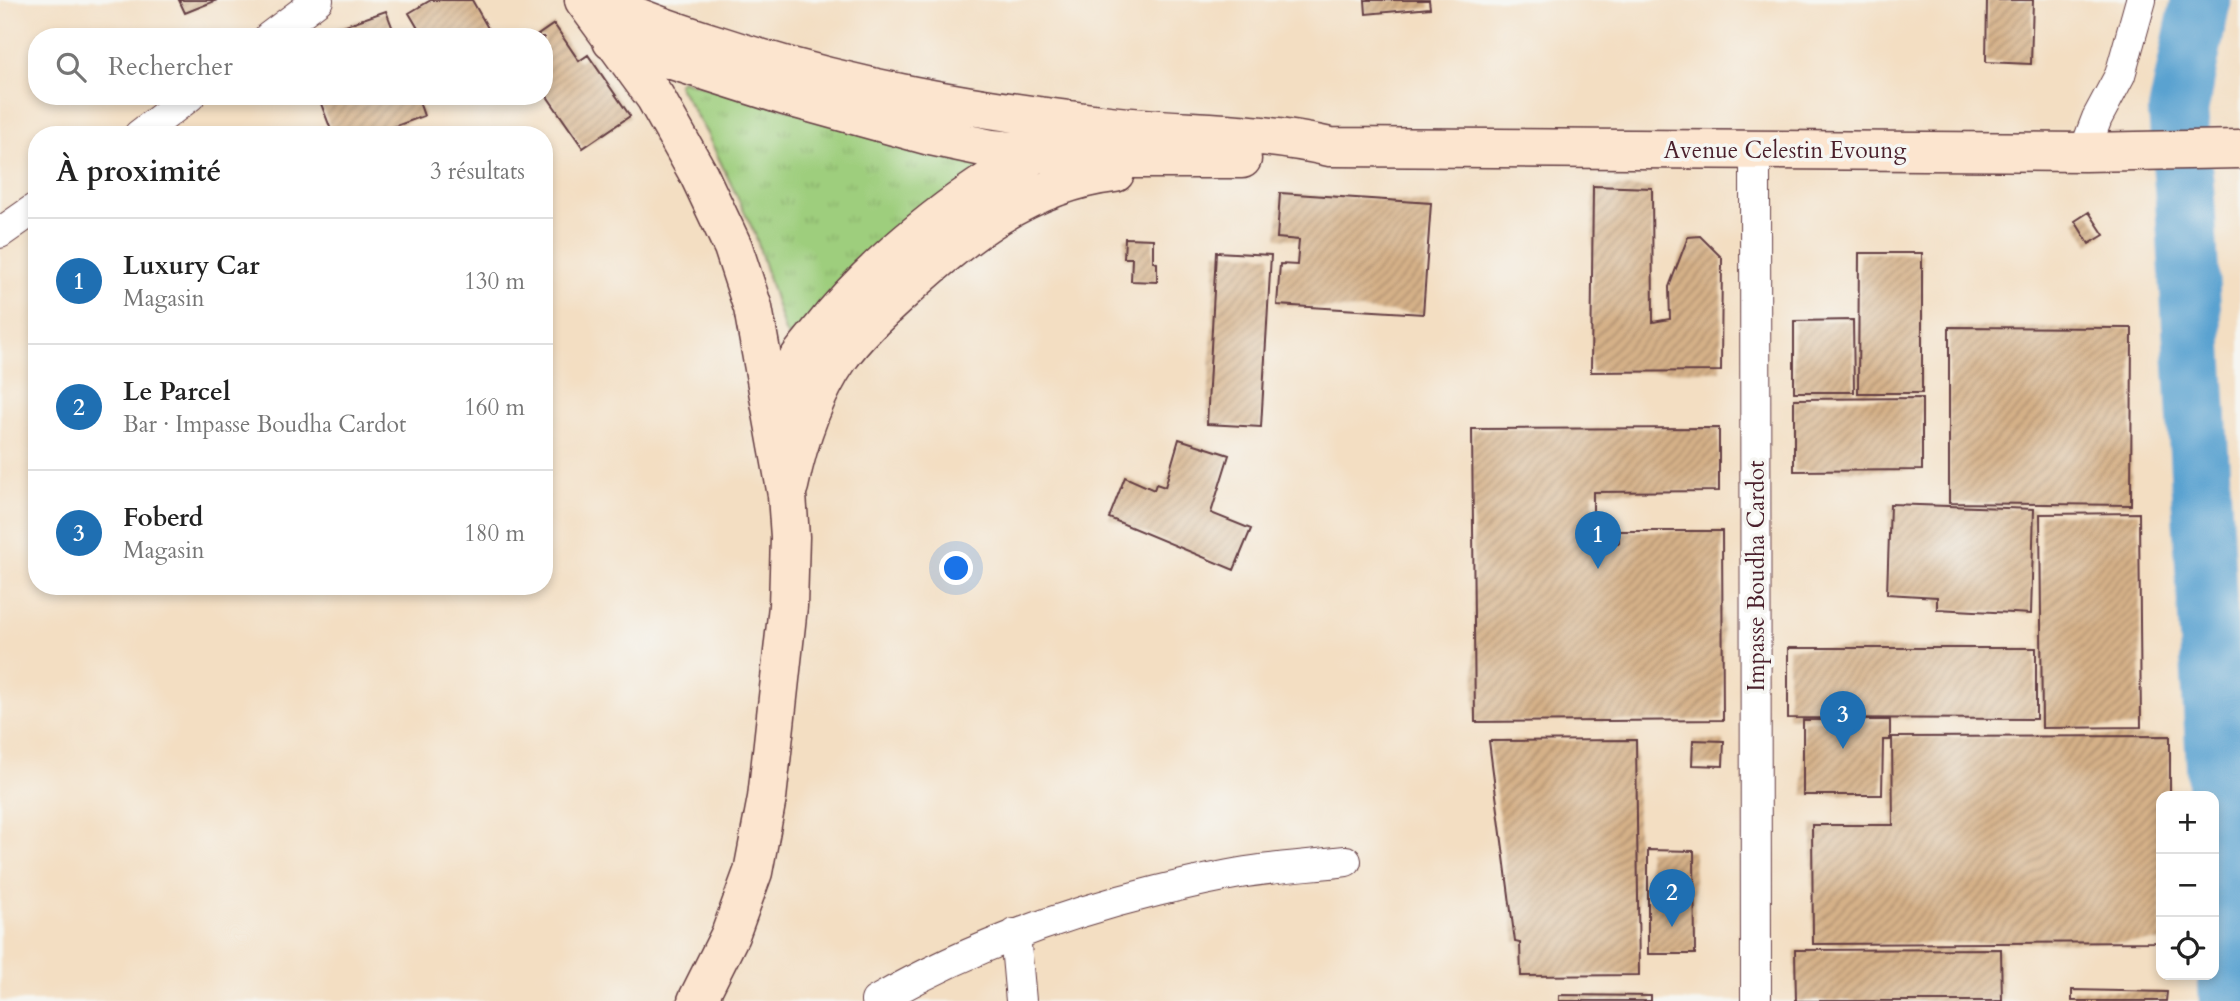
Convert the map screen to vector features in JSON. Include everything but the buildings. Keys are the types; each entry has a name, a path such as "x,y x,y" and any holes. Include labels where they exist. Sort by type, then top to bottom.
{"street":[{"path":"281,28 318,0"},
{"path":"584,0 655,97 699,175 733,247 753,308 787,495 790,537 788,606 767,798 753,872 730,935 696,1001"},
{"path":"598,0 700,40 761,59 850,83 945,103 1112,125 1291,138 1330,147"},
{"path":"2084,152 2097,118 2120,75 2141,0"},
{"path":"612,41 785,96 918,133 992,149 1034,155 1106,159 1291,159 1330,147"},
{"path":"151,126 178,105"},
{"path":"774,419 779,399 796,362 835,312 884,262 985,184 1034,155 1081,134 1112,125"},
{"name":"Avenue Celestin Evoung","path":"1330,147 2084,152 2240,149"},
{"name":"Impasse Boudha Cardot","path":"1755,150 1756,1001"},
{"path":"787,495 795,457 819,392 839,358 857,336 926,270 977,227 1023,200 1067,183 1089,177 1163,167 1186,159"},
{"path":"0,233 28,213"},
{"path":"876,1001 917,978 1014,934 1063,917 1244,872 1346,861"},
{"path":"1014,934 1021,1001"}],"green space":[{"path":"681,80 987,163 788,337 755,234 707,134 678,85"}],"waterway":[{"path":"2201,0 2178,111 2229,1001"}],"place":[{"name":"Luxury Car","path":"1598,569"},
{"name":"Foberd","path":"1843,749"},
{"name":"Le Parcel","path":"1672,927"}]}
